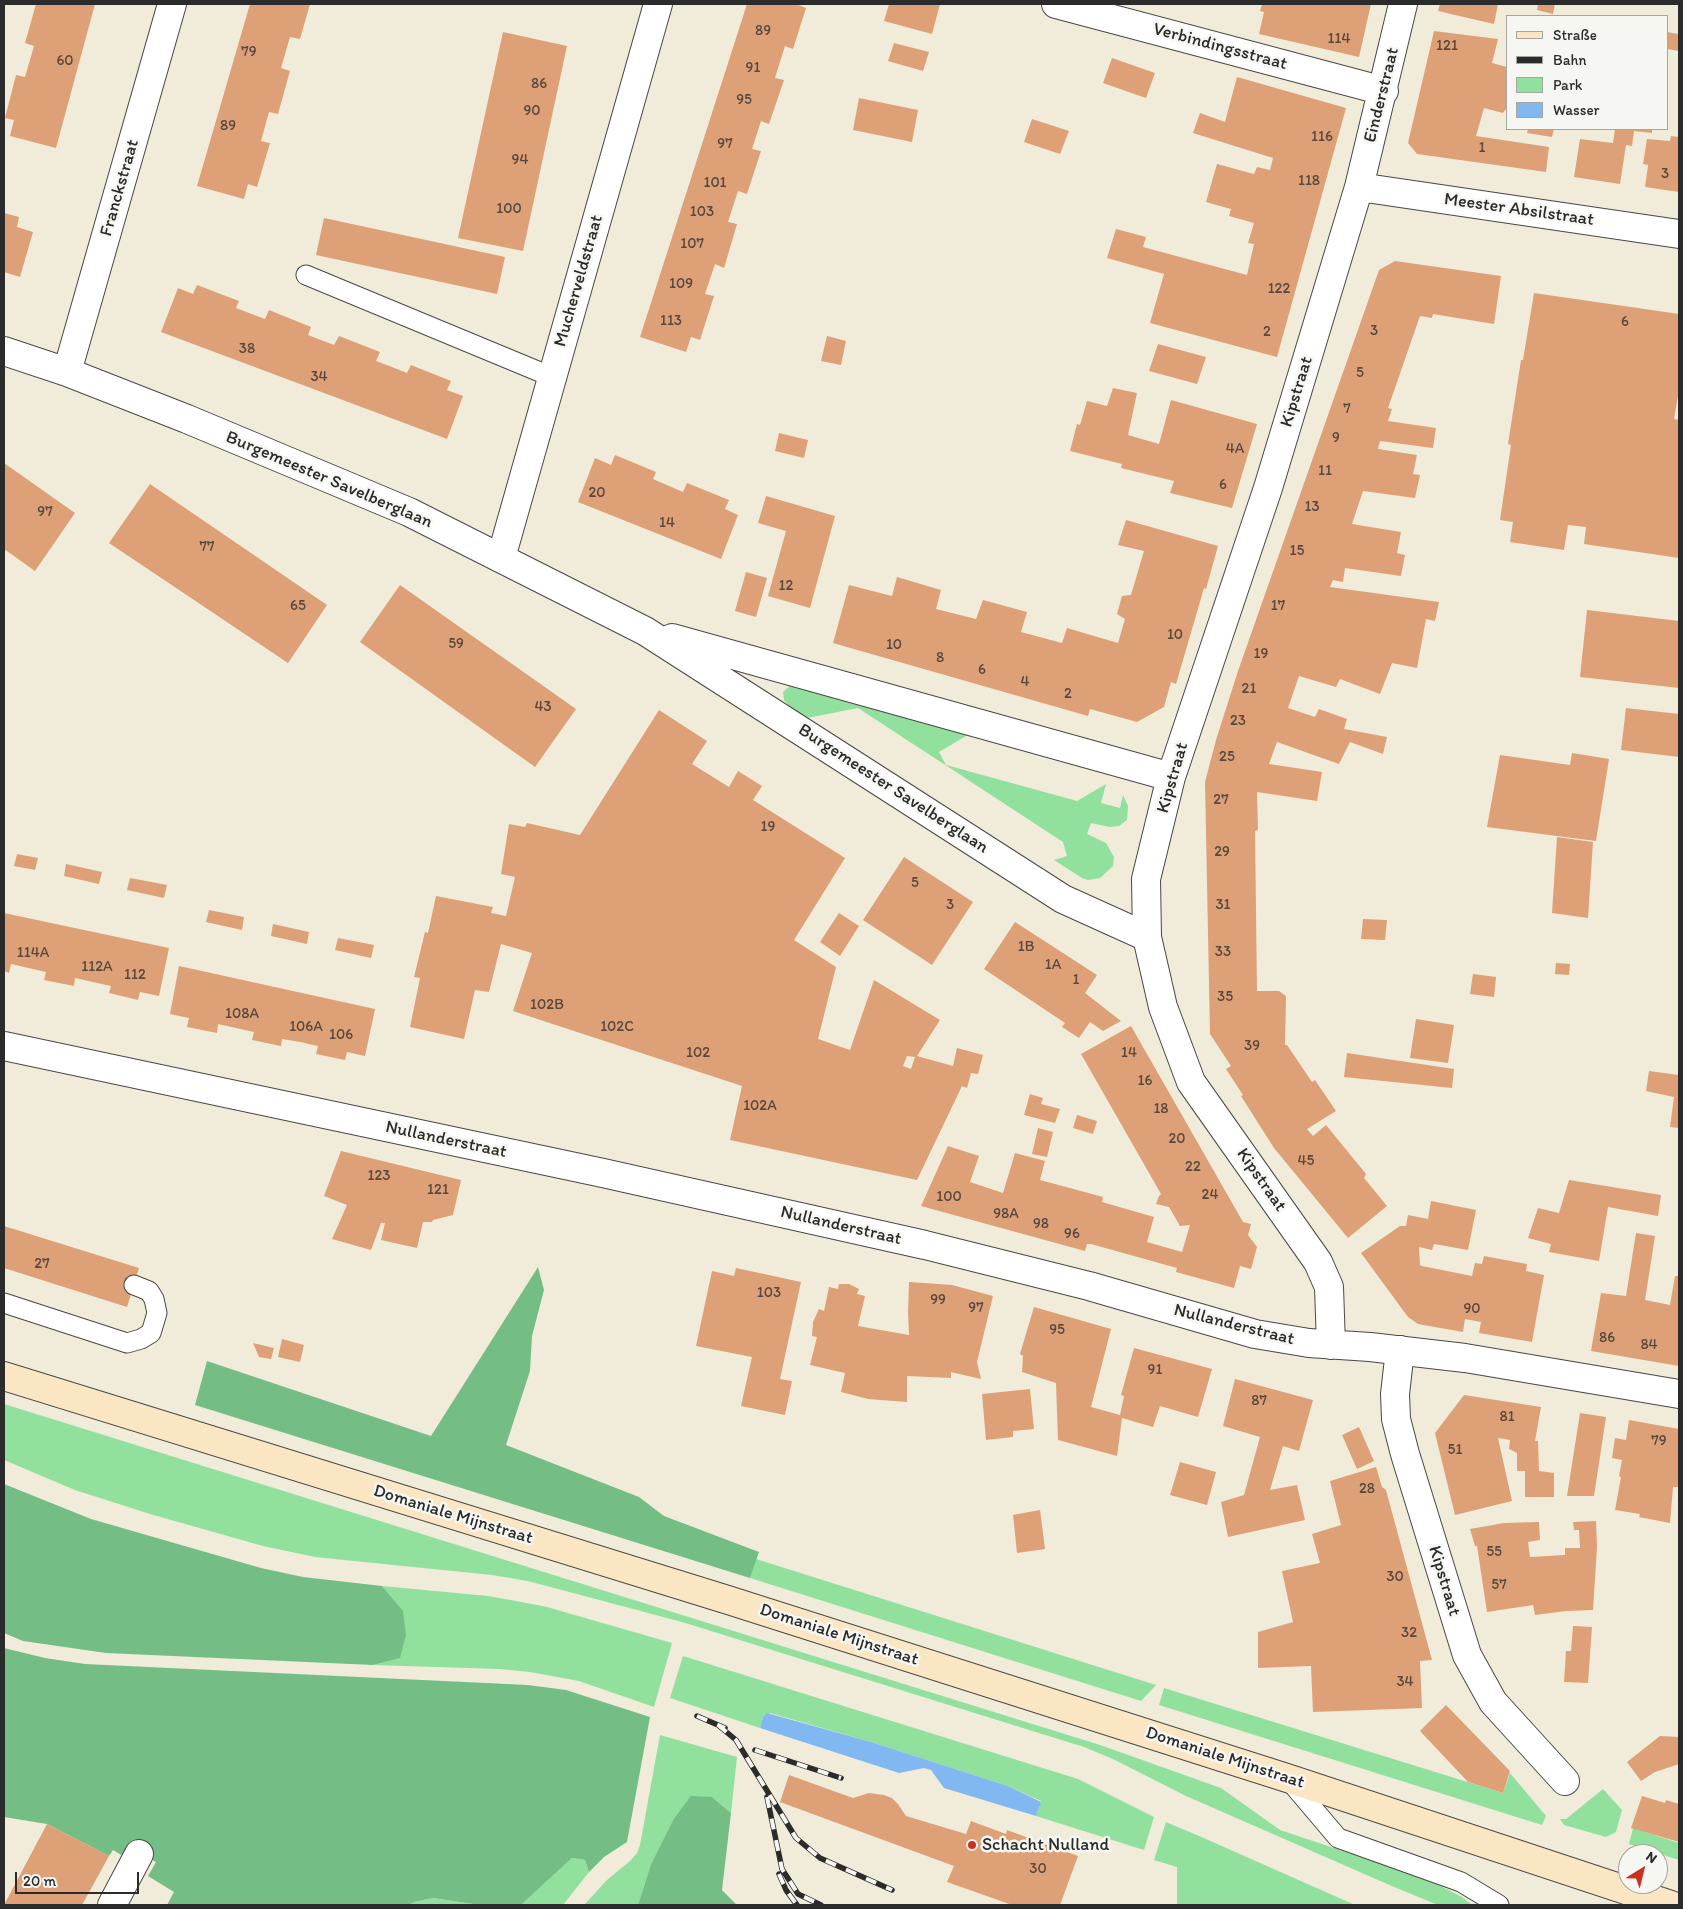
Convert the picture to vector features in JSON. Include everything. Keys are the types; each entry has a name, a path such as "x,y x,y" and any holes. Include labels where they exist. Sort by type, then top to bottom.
{"main road":[{"name":"Domaniale Mijnstraat","path":"4,1376 728,1600 1287,1778 1671,1905"}],"street":[{"name":"Franckstraat","path":"67,372 172,4"},
{"name":"Mucherveldstraat","path":"501,558 658,4"},
{"name":"Verbindingsstraat","path":"1056,4 1384,90"},
{"name":"Einderstraat","path":"1359,186 1384,90 1403,4"},
{"name":"Meester Absilstraat","path":"1359,186 1679,234"},
{"name":"Kipstraat","path":"1331,1345 1329,1287 1318,1262 1191,1082 1163,1008 1147,937 1146,879 1171,777 1268,488 1359,186"},
{"name":"Burgemeester Savelberglaan","path":"4,351 67,372 300,465 409,512 645,631 1063,899 1147,937"},
{"name":"Burgemeester Savelberglaan","path":"645,631 1171,777"},
{"name":"Nullanderstraat","path":"4,1046 603,1173 925,1245 1089,1286 1254,1334 1292,1341 1400,1350 1465,1358 1679,1394"},
{"name":"Kipstraat","path":"1400,1350 1395,1394 1396,1420 1467,1655 1492,1702 1565,1781"},
{"path":"112,1905 139,1854"}],"lane":[{"path":"306,275 552,376"},
{"path":"4,1302 127,1342 141,1340 151,1333 157,1313 154,1299 149,1291 134,1285"},
{"path":"1287,1778 1338,1838 1461,1882 1499,1905"}],"green space":[{"path":"791,685 971,733 939,752 946,765 1077,801 1106,784 1101,803 1120,808 1123,795 1128,806 1127,820 1119,826 1110,827 1091,823 1087,834 1106,843 1114,857 1113,866 1100,878 1088,880 1082,878 1054,860 1067,856 1063,842 858,708 807,718 791,708 784,700 783,692"},
{"path":"538,1267 544,1290 532,1336 530,1371 506,1445 639,1497 664,1516 759,1552 750,1578 195,1405 207,1361 431,1436"},
{"path":"4,1404 1100,1745 1221,1788 1280,1830 1427,1879 1462,1897 1472,1905 1438,1905 1186,1796 1113,1759 1084,1747 682,1622 528,1581 492,1575 315,1557 263,1546 150,1514 75,1490 4,1460"},
{"path":"4,1484 91,1519 261,1568 303,1577 382,1586 403,1611 406,1635 400,1658 373,1665 106,1653 23,1641 4,1633"},
{"path":"756,1559 1156,1685 1141,1701 750,1578"},
{"path":"382,1586 488,1596 547,1607 672,1643 654,1707 579,1681 530,1672 499,1669 373,1665 399,1658 402,1611"},
{"path":"4,1648 45,1658 85,1664 528,1685 566,1690 650,1717 627,1842 604,1857 589,1872 585,1860 572,1858 521,1905 480,1905 433,1898 409,1905 167,1905 174,1892 148,1876 156,1862 138,1852 123,1856 113,1850 109,1856 47,1824 4,1817"},
{"path":"683,1656 1078,1779 1154,1817 1144,1850 1036,1816 1041,1801 1008,1786 871,1742 770,1713 763,1717 760,1728 670,1698"},
{"path":"1164,1688 1503,1793 1510,1773 1546,1816 1542,1825 1159,1705"},
{"path":"660,1735 737,1757 731,1813 712,1797 673,1820 651,1864 638,1905 584,1905 607,1880 637,1853"},
{"path":"1603,1789 1622,1810 1616,1832 1606,1837 1564,1825 1560,1819 1566,1819"},
{"path":"691,1796 712,1797 731,1813 722,1890 737,1905 638,1905 651,1864 673,1820"},
{"path":"1166,1822 1355,1905 1177,1905 1177,1867 1154,1860"},
{"path":"1633,1828 1679,1843 1679,1860 1668,1856 1668,1844 1629,1844"},
{"path":"572,1858 585,1860 589,1872 563,1905 521,1905"},
{"path":"433,1898 480,1905 409,1905"}],"water":[{"path":"767,1713 871,1742 1008,1786 1041,1802 1036,1816 944,1788 931,1770 924,1768 899,1773 760,1728 763,1717"}],"building":[{"path":"36,4 95,4 56,148 10,136 14,120 5,118 16,75 25,77 34,46 25,43"},
{"path":"250,4 310,4 300,39 290,37 281,68 290,71 278,114 269,112 261,141 270,143 257,187 248,184 244,199 197,186"},
{"path":"747,4 796,4 806,8 793,49 785,46 775,78 784,80 769,124 761,121 752,149 761,151 747,194 738,191 728,222 737,224 724,268 715,264 705,294 714,296 700,340 691,337 686,352 640,337"},
{"path":"889,4 940,4 932,34 884,21"},
{"path":"1262,4 1371,4 1359,57 1259,34 1264,12 1260,11"},
{"path":"1440,4 1498,4 1494,24 1438,11"},
{"path":"1538,4 1555,4 1553,14 1537,10"},
{"path":"1434,31 1498,39 1492,63 1506,67 1506,110 1503,113 1484,108 1476,136 1549,147 1546,172 1417,154 1408,143"},
{"path":"503,32 567,46 523,251 458,238"},
{"path":"1668,32 1679,34 1679,51 1668,49"},
{"path":"894,43 929,52 923,71 888,61"},
{"path":"1112,58 1155,73 1146,98 1103,83"},
{"path":"1237,77 1346,108 1277,357 1150,323 1164,274 1107,258 1116,229 1146,237 1143,247 1247,275 1254,244 1248,243 1254,223 1229,216 1231,209 1206,202 1217,164 1254,174 1257,167 1270,170 1273,158 1193,133 1200,113 1225,122"},
{"path":"859,98 918,110 912,142 853,130"},
{"path":"1032,119 1069,131 1060,154 1024,142"},
{"path":"1528,130 1554,130 1552,137 1527,133"},
{"path":"1615,130 1652,130 1652,133 1634,131 1632,146 1626,145 1620,184 1574,177 1580,139 1613,143"},
{"path":"1671,136 1679,137 1679,192 1645,187 1648,165 1643,164 1647,139 1670,141"},
{"path":"4,213 19,217 17,227 33,232 20,277 4,272"},
{"path":"324,218 505,257 497,294 316,255"},
{"path":"1395,261 1501,276 1494,324 1433,314 1432,318 1420,316 1388,408 1392,409 1388,421 1436,428 1433,448 1380,441 1378,449 1417,455 1413,474 1420,475 1415,498 1363,491 1352,524 1401,532 1397,553 1405,555 1401,576 1345,568 1343,582 1333,580 1330,587 1439,602 1435,621 1426,619 1417,668 1392,663 1380,694 1340,679 1336,687 1299,676 1288,708 1315,717 1319,709 1347,719 1344,729 1387,737 1383,754 1350,742 1339,764 1277,742 1269,764 1322,772 1317,801 1257,792 1258,830 1255,831 1257,991 1279,991 1286,996 1285,1045 1287,1045 1312,1082 1315,1080 1336,1111 1307,1129 1313,1136 1326,1125 1366,1174 1364,1178 1387,1206 1348,1238 1274,1148 1241,1096 1243,1095 1226,1069 1231,1066 1210,1034 1205,782 1238,671 1379,270"},
{"path":"197,285 239,301 236,308 265,319 269,310 311,327 308,335 334,345 339,336 380,352 376,361 407,373 411,365 451,381 447,390 463,396 447,439 161,332 178,288 193,294"},
{"path":"1534,293 1679,314 1679,396 1674,419 1679,420 1679,558 1584,544 1586,527 1568,525 1564,550 1510,542 1513,522 1500,520 1511,445 1508,444"},
{"path":"827,336 846,341 841,365 821,361"},
{"path":"1158,344 1206,357 1197,384 1149,371"},
{"path":"1113,388 1137,393 1128,435 1159,444 1171,400 1257,424 1232,508 1170,493 1174,481 1121,468 1122,464 1070,451 1077,424 1080,425 1087,401 1107,406"},
{"path":"779,433 808,440 804,458 775,451"},
{"path":"615,455 656,472 653,479 683,492 687,483 729,500 725,509 738,515 721,559 578,502 595,458 611,465"},
{"path":"4,463 75,513 35,571 4,549"},
{"path":"150,484 327,605 288,663 109,543"},
{"path":"766,496 835,516 810,608 768,596 786,531 758,523"},
{"path":"1126,520 1218,546 1176,684 1171,682 1164,707 1137,722 1090,709 1088,716 833,643 849,585 892,596 897,577 941,590 936,609 976,619 983,600 1027,612 1021,632 1062,643 1067,628 1118,643 1125,619 1117,614 1122,596 1131,595 1144,551 1118,545"},
{"path":"746,572 767,578 756,617 735,611"},
{"path":"400,585 576,709 535,767 360,642"},
{"path":"1587,610 1679,621 1679,688 1580,677"},
{"path":"1626,708 1679,714 1679,757 1621,750"},
{"path":"659,710 707,741 692,764 729,787 738,771 762,786 753,800 845,858 794,940 836,967 818,1039 850,1050 874,980 940,1020 917,1056 953,1066 957,1048 983,1055 978,1074 971,1073 967,1088 962,1086 917,1180 730,1140 742,1086 513,1011 532,953 501,944 489,992 475,990 464,1039 410,1027 420,978 414,977 425,932 428,933 436,896 493,907 491,913 506,916 515,877 501,874 509,824 525,827 527,823 580,835","holes":["907,1056 915,1057 911,1069 903,1066"]},
{"path":"1572,753 1609,759 1596,841 1487,827 1500,755 1570,765"},
{"path":"1557,837 1593,842 1588,918 1552,913"},
{"path":"17,854 38,858 35,870 14,866"},
{"path":"904,857 973,902 932,965 863,920"},
{"path":"66,864 102,872 99,884 64,876"},
{"path":"130,878 167,885 164,898 127,890"},
{"path":"209,910 244,917 242,930 206,922"},
{"path":"4,913 169,948 159,996 140,992 138,1000 109,993 111,986 75,978 74,986 44,980 46,972 11,964 9,973 4,971"},
{"path":"839,913 859,926 840,956 820,942"},
{"path":"1363,919 1387,920 1385,940 1361,939"},
{"path":"1015,922 1097,975 1085,993 1121,1021 1103,1031 1090,1022 1079,1038 1062,1027 1065,1023 984,969"},
{"path":"273,924 309,932 307,944 271,936"},
{"path":"338,938 374,945 371,958 335,950"},
{"path":"1556,963 1570,964 1569,975 1555,974"},
{"path":"179,966 375,1009 365,1056 347,1052 345,1060 316,1054 318,1046 282,1039 281,1046 252,1040 254,1032 218,1024 217,1033 187,1027 189,1018 170,1014"},
{"path":"1473,974 1496,977 1494,997 1470,994"},
{"path":"1416,1019 1454,1025 1448,1063 1410,1058"},
{"path":"1131,1026 1243,1222 1251,1224 1248,1235 1257,1247 1251,1269 1240,1266 1234,1288 1176,1272 1177,1268 1091,1244 1087,1244 1085,1251 921,1206 948,1146 979,1156 970,1182 1003,1193 1015,1153 1045,1161 1040,1180 1103,1197 1102,1202 1154,1217 1147,1242 1182,1252 1190,1225 1180,1226 1169,1207 1156,1204 1161,1194 1081,1054"},
{"path":"1347,1053 1454,1069 1452,1088 1344,1077"},
{"path":"1649,1071 1679,1075 1679,1128 1670,1127 1674,1097 1646,1091"},
{"path":"1030,1094 1043,1098 1041,1104 1060,1109 1055,1123 1024,1115"},
{"path":"1077,1115 1097,1121 1093,1134 1073,1128"},
{"path":"1038,1128 1053,1132 1047,1157 1032,1154"},
{"path":"341,1151 461,1180 453,1215 433,1220 432,1222 423,1222 417,1248 381,1240 385,1223 381,1223 371,1250 332,1239 347,1205 324,1196"},
{"path":"1569,1180 1661,1195 1658,1216 1608,1207 1599,1261 1549,1252 1551,1244 1528,1238 1538,1208 1559,1213"},
{"path":"1431,1201 1476,1210 1468,1250 1434,1244 1432,1250 1419,1247 1420,1265 1472,1276 1475,1263 1482,1264 1484,1256 1527,1264 1526,1271 1544,1275 1532,1342 1479,1333 1481,1322 1465,1319 1463,1332 1418,1324 1408,1317 1361,1253 1400,1226 1406,1226 1408,1215 1428,1219"},
{"path":"4,1226 139,1268 127,1307 4,1268"},
{"path":"1636,1233 1655,1236 1645,1300 1670,1305 1675,1276 1679,1276 1679,1366 1591,1351 1601,1293 1626,1296"},
{"path":"736,1268 801,1282 780,1379 792,1381 785,1415 741,1406 752,1357 696,1346 712,1271 734,1276"},
{"path":"909,1282 952,1285 993,1296 977,1362 981,1379 951,1372 951,1378 907,1376 907,1402 868,1399 841,1392 845,1373 810,1365 817,1337 812,1336 813,1322 819,1309 824,1311 829,1287 838,1289 839,1284 849,1284 859,1289 857,1294 865,1296 858,1326 909,1335"},
{"path":"1034,1307 1111,1329 1091,1407 1120,1415 1124,1396 1121,1395 1134,1348 1212,1369 1198,1417 1160,1406 1153,1427 1122,1418 1117,1456 1058,1440 1056,1383 1022,1372 1023,1356 1020,1354"},
{"path":"282,1339 304,1345 300,1362 278,1357"},
{"path":"253,1343 274,1348 271,1359 259,1357"},
{"path":"1235,1379 1313,1400 1299,1451 1283,1446 1270,1490 1297,1485 1305,1520 1228,1537 1221,1502 1244,1495 1260,1437 1223,1426"},
{"path":"1030,1389 1034,1429 1013,1431 1013,1437 986,1440 982,1394"},
{"path":"1464,1395 1541,1407 1535,1441 1538,1441 1539,1471 1554,1473 1554,1497 1525,1497 1525,1471 1517,1471 1517,1453 1509,1449 1510,1440 1498,1438 1512,1501 1455,1515 1435,1433"},
{"path":"1580,1413 1606,1417 1594,1496 1567,1496"},
{"path":"1629,1420 1679,1429 1679,1487 1673,1487 1670,1523 1639,1517 1640,1514 1615,1510 1622,1460 1612,1458 1615,1438 1626,1440"},
{"path":"1359,1427 1374,1461 1357,1469 1342,1435"},
{"path":"1180,1462 1216,1472 1207,1505 1170,1495"},
{"path":"1376,1467 1382,1487 1386,1490 1432,1660 1420,1661 1422,1708 1313,1712 1311,1666 1258,1668 1258,1632 1293,1622 1282,1571 1320,1563 1312,1534 1341,1525 1330,1481"},
{"path":"1040,1510 1045,1549 1017,1553 1013,1515"},
{"path":"1596,1521 1597,1547 1593,1610 1535,1615 1533,1605 1487,1612 1477,1546 1475,1546 1470,1529 1504,1523 1539,1522 1540,1540 1528,1542 1530,1557 1565,1555 1565,1548 1580,1548 1579,1530 1574,1530 1573,1522"},
{"path":"1573,1626 1592,1627 1588,1683 1564,1682 1566,1651 1571,1651"},
{"path":"1446,1705 1510,1771 1503,1793 1468,1782 1420,1731"},
{"path":"1660,1736 1679,1737 1679,1764 1655,1772 1641,1781 1627,1762"},
{"name":"Schacht Nulland","path":"789,1775 853,1798 869,1793 884,1795 892,1798 906,1816 966,1834 971,1821 1006,1834 1007,1830 1078,1856 1060,1905 1012,1905 947,1882 954,1866 780,1802"},
{"path":"1642,1796 1665,1803 1666,1800 1679,1804 1679,1842 1631,1828"},
{"path":"47,1824 109,1856 82,1905 4,1905"}],"railway":[{"path":"697,1716 725,1728"},
{"path":"718,1725 736,1740 796,1838 820,1858 892,1890"},
{"path":"755,1750 841,1778"},
{"path":"767,1797 782,1869 798,1894 821,1905"},
{"path":"779,1874 786,1890 797,1905"}],"place":[{"name":"Schacht Nulland","path":"972,1845"}]}
